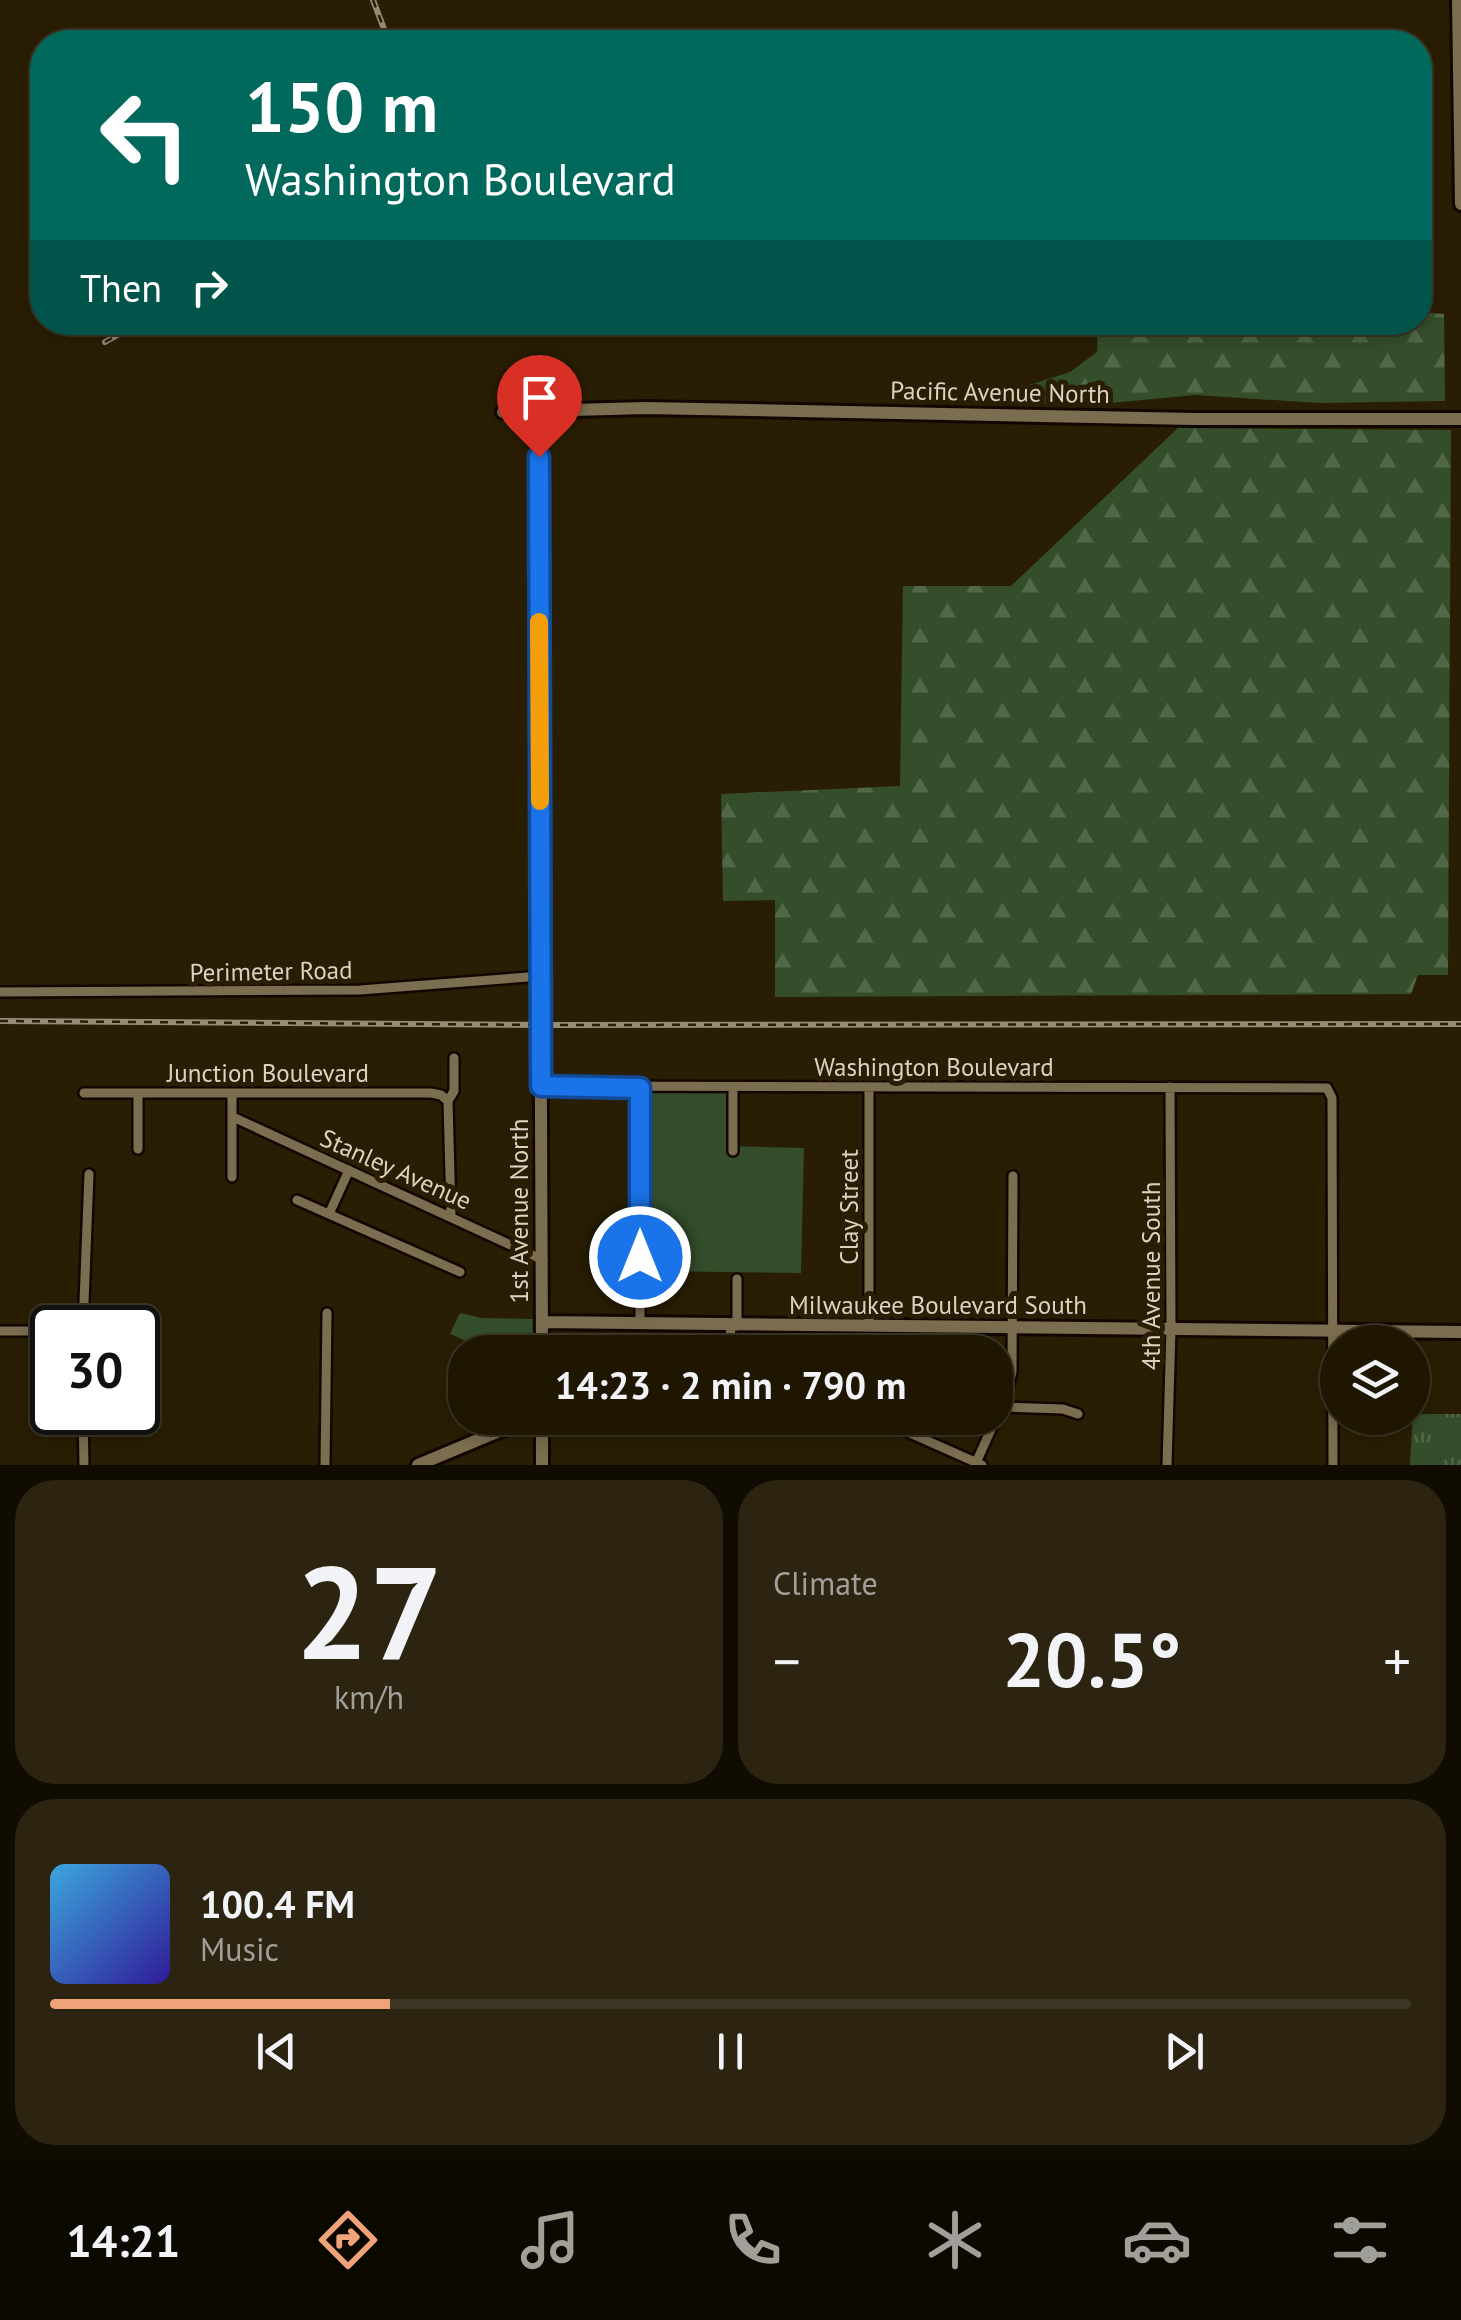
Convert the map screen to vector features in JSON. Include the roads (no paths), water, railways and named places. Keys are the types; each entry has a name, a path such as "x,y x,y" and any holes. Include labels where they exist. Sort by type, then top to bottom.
{"street":[{"path":"1458,0 1461,204"},
{"name":"1st Avenue North","path":"538,410 542,1335"},
{"name":"Pacific Avenue North","path":"503,412 852,410 1194,419 1461,418"},
{"name":"Perimeter Road","path":"0,992 360,990 541,976"},
{"path":"451,1215 448,1101 454,1091 454,1058"},
{"name":"Washington Boulevard","path":"541,1086 1327,1088 1332,1098 1332,1325"},
{"path":"733,1087 733,1151"},
{"name":"Clay Street","path":"869,1087 869,1326"},
{"name":"4th Avenue South","path":"1167,1465 1172,1330 1170,1087"},
{"path":"640,1088 640,1324"},
{"name":"Junction Boulevard","path":"84,1093 432,1092 448,1101"},
{"path":"138,1094 138,1149"},
{"path":"232,1094 232,1177"},
{"name":"Stanley Avenue","path":"233,1117 543,1260"},
{"path":"330,1214 349,1170"},
{"path":"84,1305 89,1174"},
{"path":"1013,1176 1013,1335"},
{"path":"297,1200 460,1272"},
{"path":"732,1335 737,1279"},
{"path":"325,1465 327,1313"},
{"name":"Milwaukee Boulevard South","path":"542,1322 1320,1330"},
{"path":"0,1330 30,1331"},
{"name":"Milwaukee Boulevard South","path":"1430,1332 1461,1332"},
{"path":"1013,1408 1063,1408 1078,1414"},
{"path":"83,1435 84,1465"},
{"path":"418,1465 489,1435"},
{"path":"542,1435 542,1465"},
{"path":"913,1435 977,1464 990,1435"},
{"path":"1333,1435 1333,1465"}],"railway":[{"path":"373,0 384,30"},
{"path":"105,342 118,335"},
{"path":"0,1021 1461,1024"}]}
